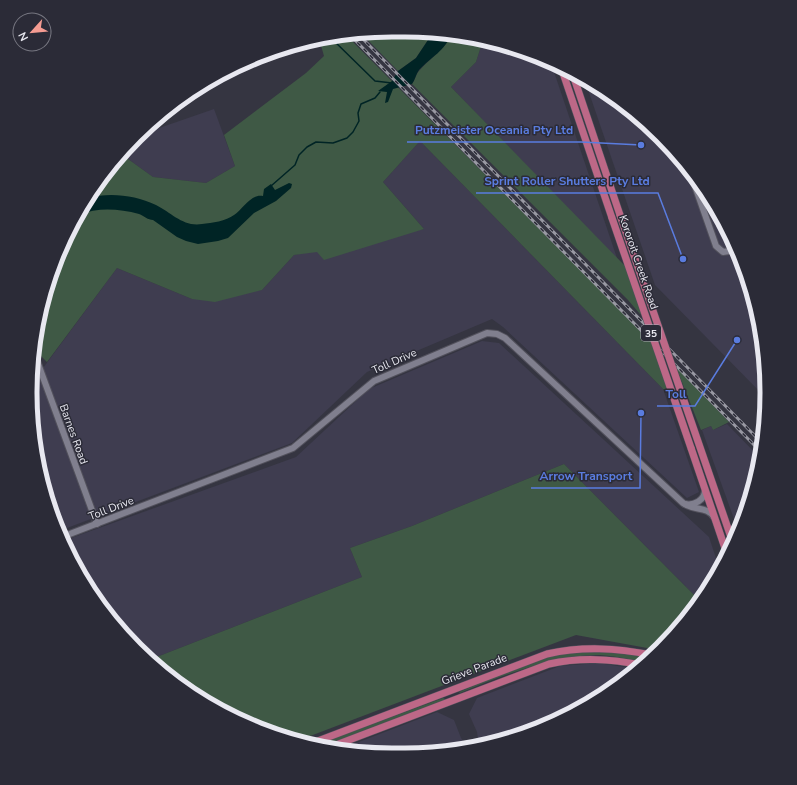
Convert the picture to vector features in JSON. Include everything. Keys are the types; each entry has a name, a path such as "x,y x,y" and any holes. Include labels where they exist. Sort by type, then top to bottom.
{"main road":[{"name":"Kororoit Creek Road","path":"569,78 612,218 724,547"},
{"name":"Kororoit Creek Road","path":"572,80 576,85 730,535"},
{"name":"Grieve Parade","path":"320,740 547,654 577,648 611,648 645,654"},
{"name":"Grieve Parade","path":"339,744 549,664 594,658 634,664"}],"street":[{"path":"696,189 716,246 723,252 731,251"},
{"name":"Toll Drive","path":"67,535 293,448 305,440 374,381 487,333 497,334 505,338 683,503 692,508 709,511 716,523"},
{"name":"Barnes Road","path":"38,365 97,524"},
{"path":"683,503 689,505 699,501 704,495 704,487"}],"shaded area":[{"path":"366,38 429,38 416,58 398,71"},
{"path":"429,38 449,40 446,45 419,70 412,84 393,89 388,102 385,103 387,92 378,91 392,81 398,71 416,58"},
{"path":"351,40 652,342 669,390 663,389 420,141 383,182 424,229 324,260 317,252 294,255 262,290 215,302 192,299 117,268 47,362 39,354 40,346 49,300 64,256 97,195 125,158 153,177 206,183 235,166 224,135 306,73 324,56 321,44"},
{"path":"449,40 481,46 476,62 451,87 626,267 643,315 640,314 628,300 412,84 418,72"},
{"path":"481,46 519,56 553,70 618,261 451,87 476,62"},
{"path":"588,88 621,110 656,141 687,176 712,215 733,256 748,300 757,346 760,392 655,285"},
{"path":"214,109 235,166 206,183 153,177 126,157 152,130"},
{"path":"420,141 663,389 699,492 687,498 503,327 492,319 367,372 292,443 64,529 49,485 40,439 37,392 38,375 117,268 192,299 262,290 294,255 424,229 383,182"},
{"path":"289,183 292,184 291,188 276,201 254,213 228,238 198,244 177,237 153,220 139,214 116,210 87,212 96,196 113,195 140,199 156,205 178,219 189,223 210,223 231,217 251,199 263,196 264,189 271,184 275,190"},
{"path":"482,341 499,343 709,537 717,561 696,597 564,464 412,526 350,548 362,577 155,658 125,627 110,609 85,570 69,539 296,457 369,389"},
{"path":"676,367 729,422 713,430 711,426 701,430"},
{"path":"727,424 755,452 748,485 735,523 702,430 711,426 713,430"},
{"path":"564,464 696,597 672,627 651,649 576,635 306,737 256,721 235,711 195,688 176,675 155,658 362,577 350,548 412,526"},
{"path":"587,650 643,656 638,661 599,655 565,658 546,662 492,680 460,693 459,692 541,658"},
{"path":"598,663 630,668 602,688 562,711 519,729 478,740 477,732 469,714 477,698 560,666"},
{"path":"443,698 447,700 333,743 326,741"},
{"path":"437,712 454,720 464,743 428,747 392,748 350,745"}],"waterway":[{"path":"335,42 375,81 392,83"},
{"path":"271,186 295,165 299,155 307,147 316,142 333,143 347,138 353,132 359,121 358,113 361,104 375,98 380,92"}],"railway":[{"path":"354,39 756,447"},
{"path":"363,39 757,438"}],"place":[{"name":"Putzmeister Oceania Pty Ltd","path":"641,145"},
{"name":"Sprint Roller Shutters Pty Ltd","path":"683,259"},
{"name":"Toll","path":"737,340"},
{"name":"Arrow Transport","path":"641,413"}]}
